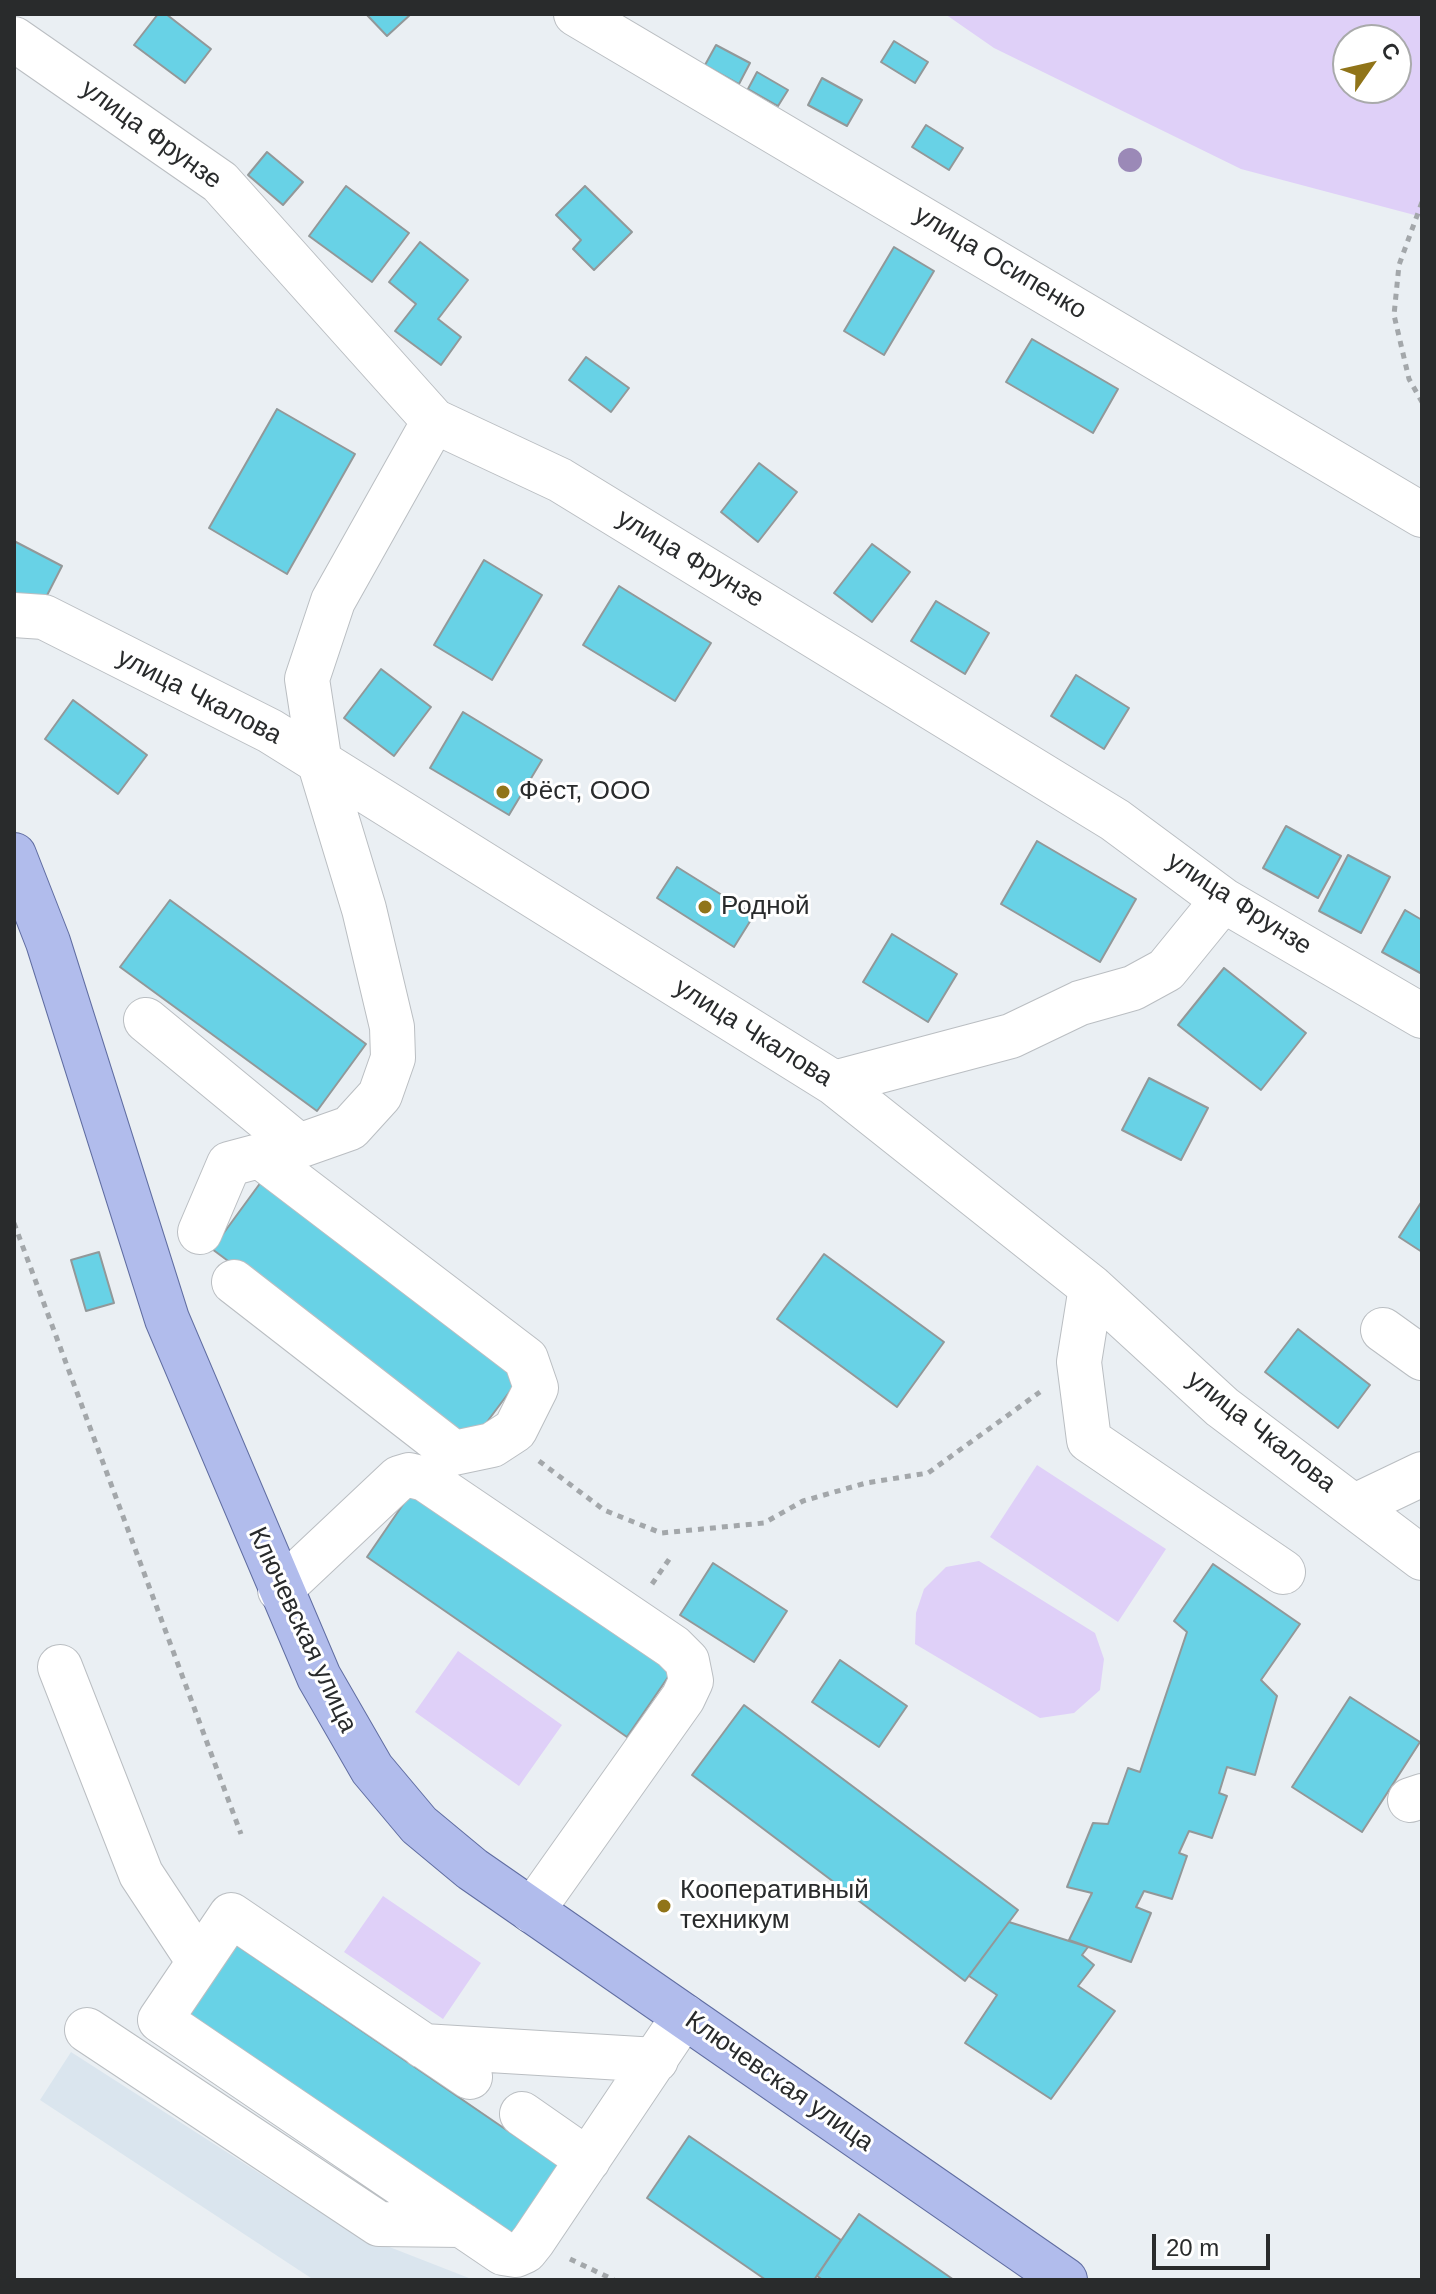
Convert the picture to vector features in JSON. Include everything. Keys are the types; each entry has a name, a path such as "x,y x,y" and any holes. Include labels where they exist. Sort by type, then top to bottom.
{"main road":[{"name":"Ключевская улица","path":"14,855 48,942 167,1319 280,1590 348,1732 389,1790 436,1840 532,1911 1065,2280"}],"street":[{"name":"улица Осипенко","path":"576,14 1422,515"},
{"name":"улица Фрунзе","path":"14,39 220,182 434,421 560,480 1115,820 1223,900 1422,1016"},
{"path":"200,1232 229,1164 350,1128 380,1095 393,1058 392,1027 364,909 320,764 307,679 333,601 434,421"},
{"name":"улица Чкалова","path":"14,615 44,617 270,731 834,1083 1091,1287 1222,1407 1422,1558"},
{"path":"834,1083 1011,1036 1080,1003 1133,988 1166,970 1223,900"},
{"path":"146,1020 280,1151 526,1359 536,1388 515,1430 492,1445 454,1453 234,1282"},
{"path":"1091,1287 1079,1362 1089,1440 1283,1572"},
{"path":"1383,1330 1422,1358"},
{"path":"1355,1506 1422,1474"},
{"path":"280,1590 399,1478 409,1475 425,1479 673,1647 687,1661 691,1681 683,1698 532,1911"},
{"path":"60,1667 141,1874 199,1962"},
{"path":"470,2077 231,1915 160,2020 503,2253 516,2255 525,2251 684,2016"},
{"path":"87,2030 379,2224 462,2225"},
{"path":"422,2046 656,2060"},
{"path":"522,2114 588,2160"}],"path":[{"path":"1422,202 1399,265 1394,315 1409,379 1422,402"},
{"path":"14,1223 241,1834"},
{"path":"507,1436 604,1510 661,1533 764,1523 803,1501 866,1483 928,1473 1079,1362"}],"shaded area":[{"path":"945,14 1422,14 1422,217 1241,169 994,48"},
{"path":"1037,1465 1166,1549 1118,1622 990,1537"},
{"path":"979,1561 1095,1633 1104,1659 1100,1690 1074,1713 1040,1718 915,1644 916,1613 924,1589 946,1567"},
{"path":"458,1651 562,1725 519,1786 415,1712"},
{"path":"383,1896 481,1963 443,2019 344,1952"},
{"path":"71,2052 351,2232 474,2280 314,2280 40,2100"}],"building":[{"path":"158,14 166,14 211,49 185,83 134,45"},
{"path":"366,14 411,14 387,36"},
{"path":"894,41 928,62 915,83 881,62"},
{"path":"716,45 750,63 739,84 705,65"},
{"path":"757,72 788,90 778,106 748,89"},
{"path":"822,78 862,100 847,126 808,105"},
{"path":"926,125 963,148 949,170 912,147"},
{"path":"267,152 303,182 283,205 248,175"},
{"path":"346,186 409,233 372,282 309,236"},
{"path":"585,186 632,232 594,270 573,249 581,240 556,215"},
{"path":"420,242 468,280 438,319 461,337 441,365 395,331 416,304 389,282"},
{"path":"894,247 934,271 884,355 844,331"},
{"path":"1032,339 1118,389 1093,433 1006,382"},
{"path":"586,357 629,388 611,412 569,380"},
{"path":"277,409 355,454 287,574 209,528"},
{"path":"759,463 797,492 758,542 721,512"},
{"path":"14,541 62,566 38,613 14,600"},
{"path":"872,544 910,572 872,622 834,593"},
{"path":"484,560 542,595 492,680 434,645"},
{"path":"619,586 711,643 675,701 583,645"},
{"path":"936,601 989,633 965,674 911,641"},
{"path":"381,669 431,707 394,756 344,718"},
{"path":"1076,675 1129,708 1104,749 1051,716"},
{"path":"73,700 147,755 118,794 45,739"},
{"path":"463,712 542,760 509,815 430,768"},
{"path":"1286,826 1341,856 1318,898 1263,868"},
{"path":"1037,841 1136,899 1100,962 1001,904"},
{"path":"1348,855 1390,877 1361,933 1319,911"},
{"name":"Родной","path":"677,867 754,915 734,947 657,898"},
{"path":"170,900 366,1044 317,1111 120,967"},
{"path":"1405,910 1422,920 1422,974 1382,952"},
{"path":"892,934 957,974 928,1022 863,982"},
{"path":"1224,968 1306,1033 1261,1090 1178,1025"},
{"path":"1149,1078 1208,1108 1181,1160 1122,1130"},
{"path":"261,1182 522,1375 472,1442 212,1249"},
{"path":"1422,1201 1422,1252 1399,1237"},
{"path":"99,1252 114,1303 86,1311 71,1260"},
{"path":"824,1254 944,1342 897,1407 777,1319"},
{"path":"1298,1329 1370,1385 1338,1428 1265,1372"},
{"path":"415,1487 675,1667 627,1737 367,1557"},
{"path":"713,1563 787,1611 754,1662 680,1615"},
{"path":"1213,1564 1300,1624 1261,1680 1277,1696 1255,1775 1227,1767 1219,1793 1227,1796 1212,1838 1189,1831 1179,1853 1187,1856 1172,1899 1144,1891 1136,1907 1151,1913 1131,1962 1069,1940 1092,1893 1067,1887 1093,1823 1108,1824 1128,1768 1140,1772 1187,1632 1174,1621"},
{"path":"840,1660 907,1706 879,1747 812,1702"},
{"path":"1350,1697 1420,1742 1362,1832 1292,1787"},
{"path":"744,1705 1018,1910 965,1981 692,1775"},
{"path":"1009,1922 1088,1947 1082,1955 1094,1965 1078,1986 1115,2011 1051,2099 965,2043 997,1995 969,1976"},
{"path":"235,1944 565,2170 518,2239 188,2014"},
{"path":"689,2136 841,2240 814,2280 766,2280 647,2198"},
{"path":"859,2214 954,2280 823,2280 817,2276"}],"place":[{"name":"Фёст, ООО","path":"503,792"},
{"name":"Родной","path":"705,907"},
{"name":"Кооперативный техникум","path":"664,1906"}]}
